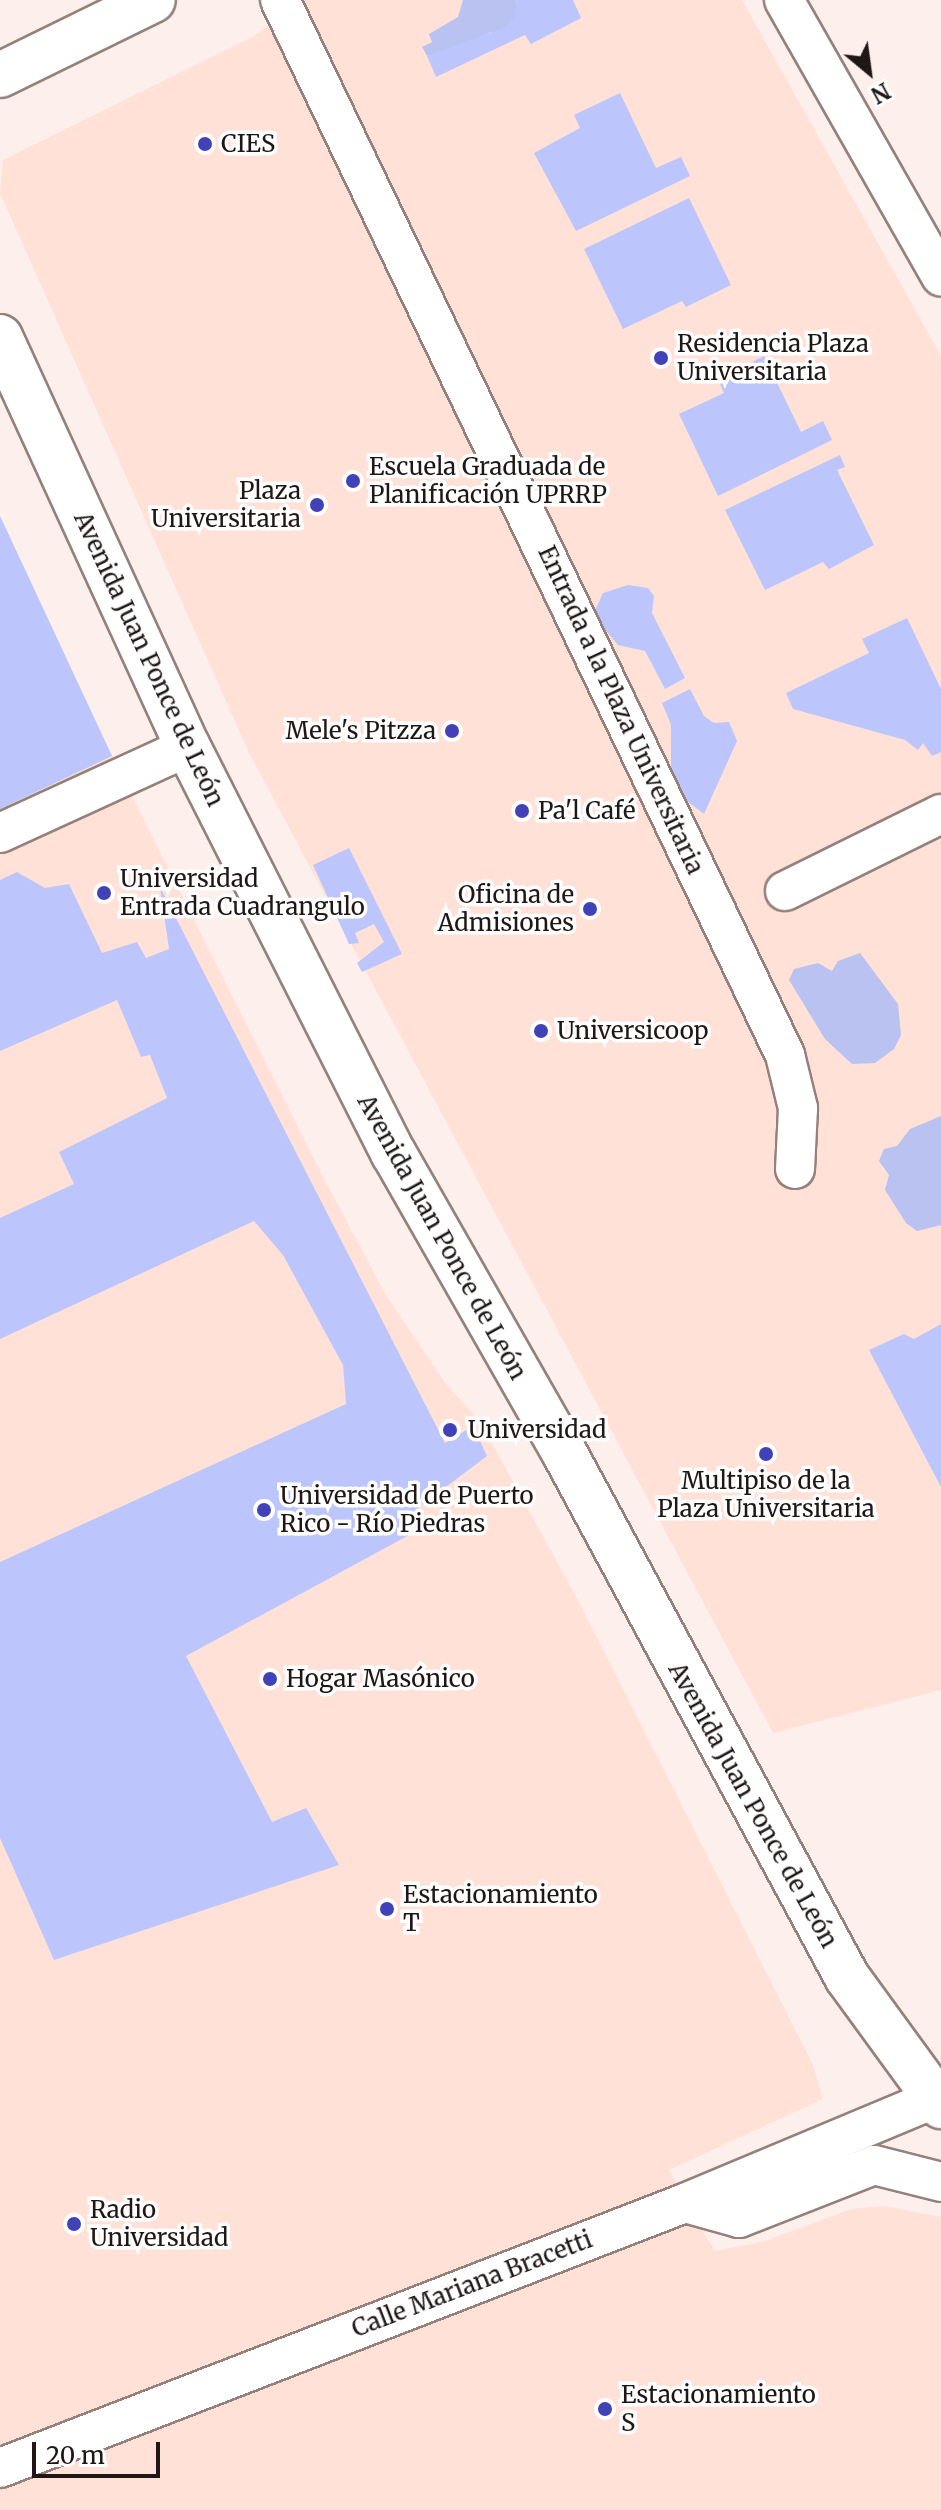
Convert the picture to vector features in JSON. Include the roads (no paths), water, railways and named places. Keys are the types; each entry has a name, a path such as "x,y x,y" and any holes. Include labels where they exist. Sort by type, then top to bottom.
{"street":[{"path":"0,75 153,0"},
{"name":"Entrada a la Plaza Universitaria","path":"280,0 785,1055 798,1108 795,1169"},
{"path":"784,0 941,276"},
{"name":"Avenida Juan Ponce de León","path":"0,337 188,747 394,1154 564,1452 840,1964 939,2100"},
{"path":"0,833 188,747"},
{"path":"785,891 941,814"},
{"name":"Calle Mariana Bracetti","path":"0,2468 685,2203 939,2100"},
{"path":"685,2203 739,2218 874,2165 941,2182"}],"place":[{"name":"CIES","path":"205,144"},
{"name":"Residencia Plaza Universitaria","path":"661,358"},
{"name":"Escuela Graduada de Planificación UPRRP","path":"353,481"},
{"name":"Plaza Universitaria","path":"317,505"},
{"name":"Mele's Pitzza","path":"452,731"},
{"name":"Pa'l Café","path":"522,811"},
{"name":"Universidad Entrada Cuadrangulo","path":"104,893"},
{"name":"Oficina de Admisiones","path":"590,909"},
{"name":"Universicoop","path":"541,1031"},
{"name":"Universidad","path":"450,1430"},
{"name":"Multipiso de la Plaza Universitaria","path":"766,1454"},
{"name":"Universidad de Puerto Rico - Río Piedras","path":"264,1510"},
{"name":"Hogar Masónico","path":"270,1679"},
{"name":"Estacionamiento T","path":"387,1909"},
{"name":"Radio Universidad","path":"74,2224"},
{"name":"Estacionamiento S","path":"605,2409"}]}
